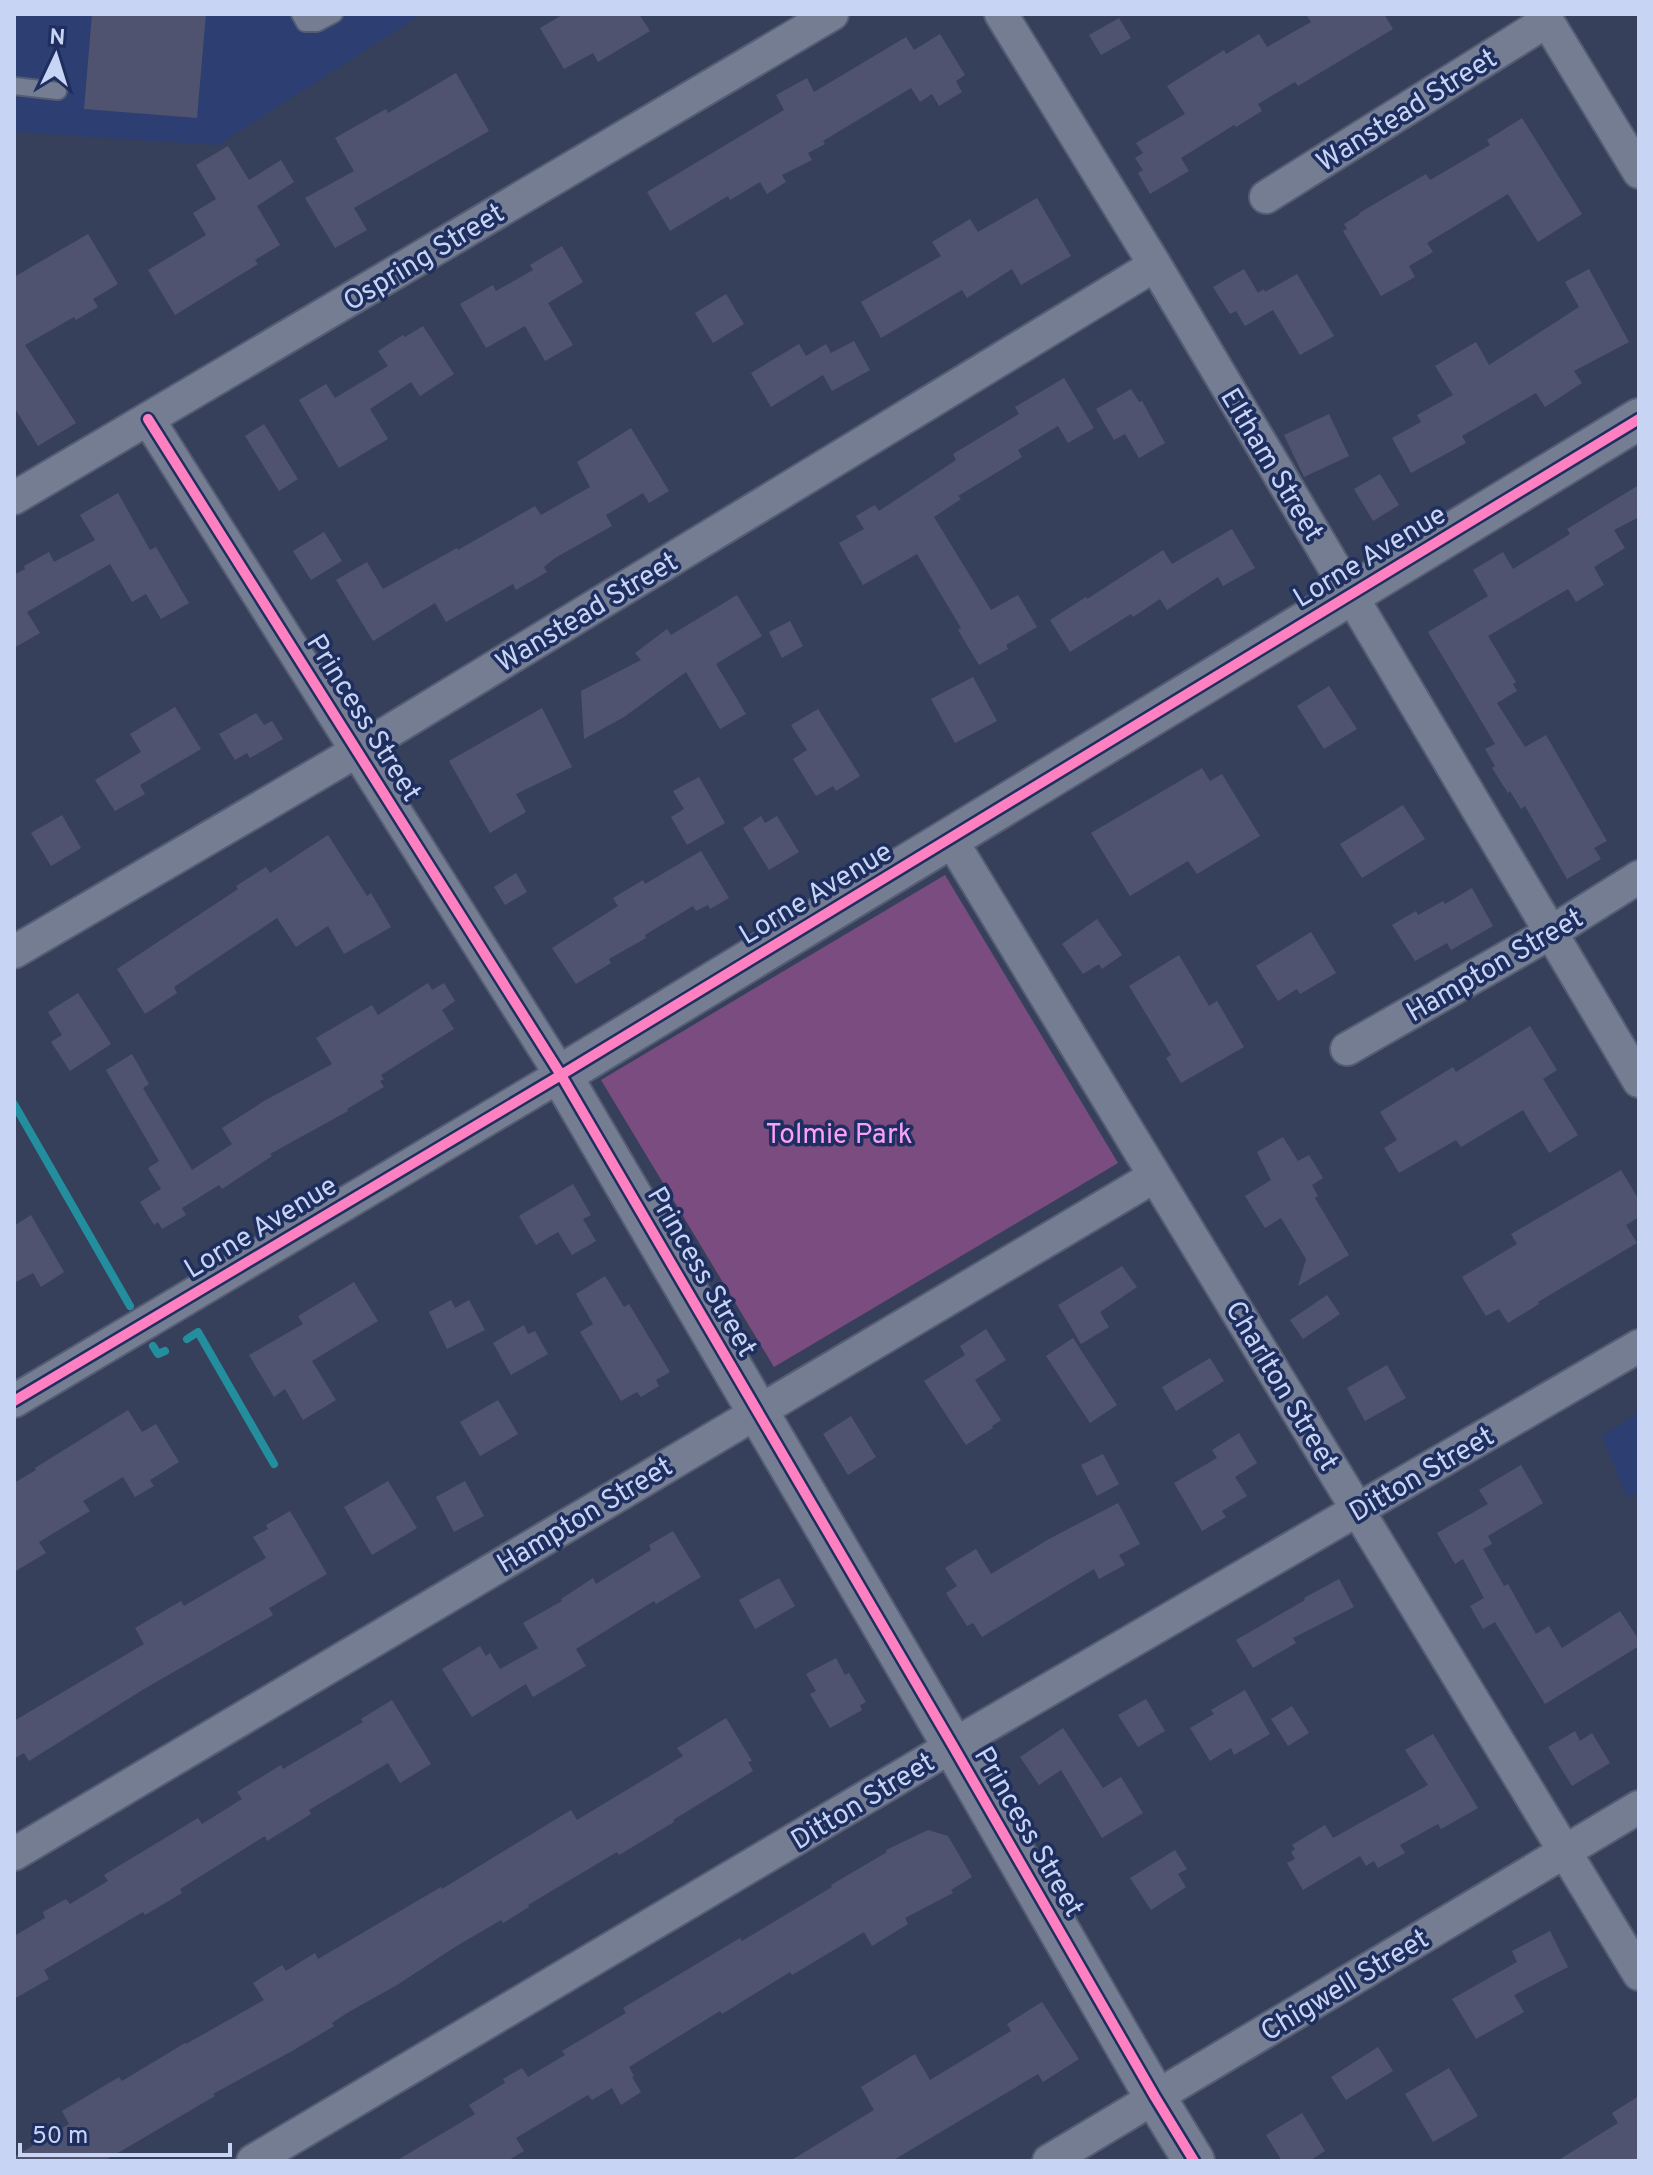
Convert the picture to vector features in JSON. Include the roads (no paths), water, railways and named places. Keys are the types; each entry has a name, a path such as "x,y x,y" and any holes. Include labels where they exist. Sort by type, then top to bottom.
{"street":[{"name":"Ospring Street","path":"14,498 832,14"},
{"name":"Eltham Street","path":"1001,14 1155,265 1639,1081"},
{"name":"Wanstead Street","path":"1266,197 1545,17"},
{"path":"1545,17 1639,172"},
{"name":"Wanstead Street","path":"14,952 357,751 1155,265"},
{"name":"Princess Street","path":"148,419 561,1075 1194,2161"},
{"name":"Lorne Avenue","path":"14,1401 561,1075 1639,419"},
{"name":"Charlton Street","path":"950,838 1639,1974"},
{"name":"Hampton Street","path":"1347,1049 1550,933 1639,877"},
{"name":"Hampton Street","path":"14,1854 1155,1176"},
{"name":"Ditton Street","path":"253,2161 953,1746 1639,1346"},
{"name":"Chigwell Street","path":"1049,2161 1639,1807"}],"lane":[{"path":"300,14 305,23 317,23 334,14"},
{"path":"14,86 58,91"}],"waterway":[{"path":"14,1104 130,1306"},
{"path":"187,1339 198,1332 274,1464"},
{"path":"153,1346 158,1354 165,1351"}],"park label":[{"name":"Tolmie Park","path":"839,1133"}]}
